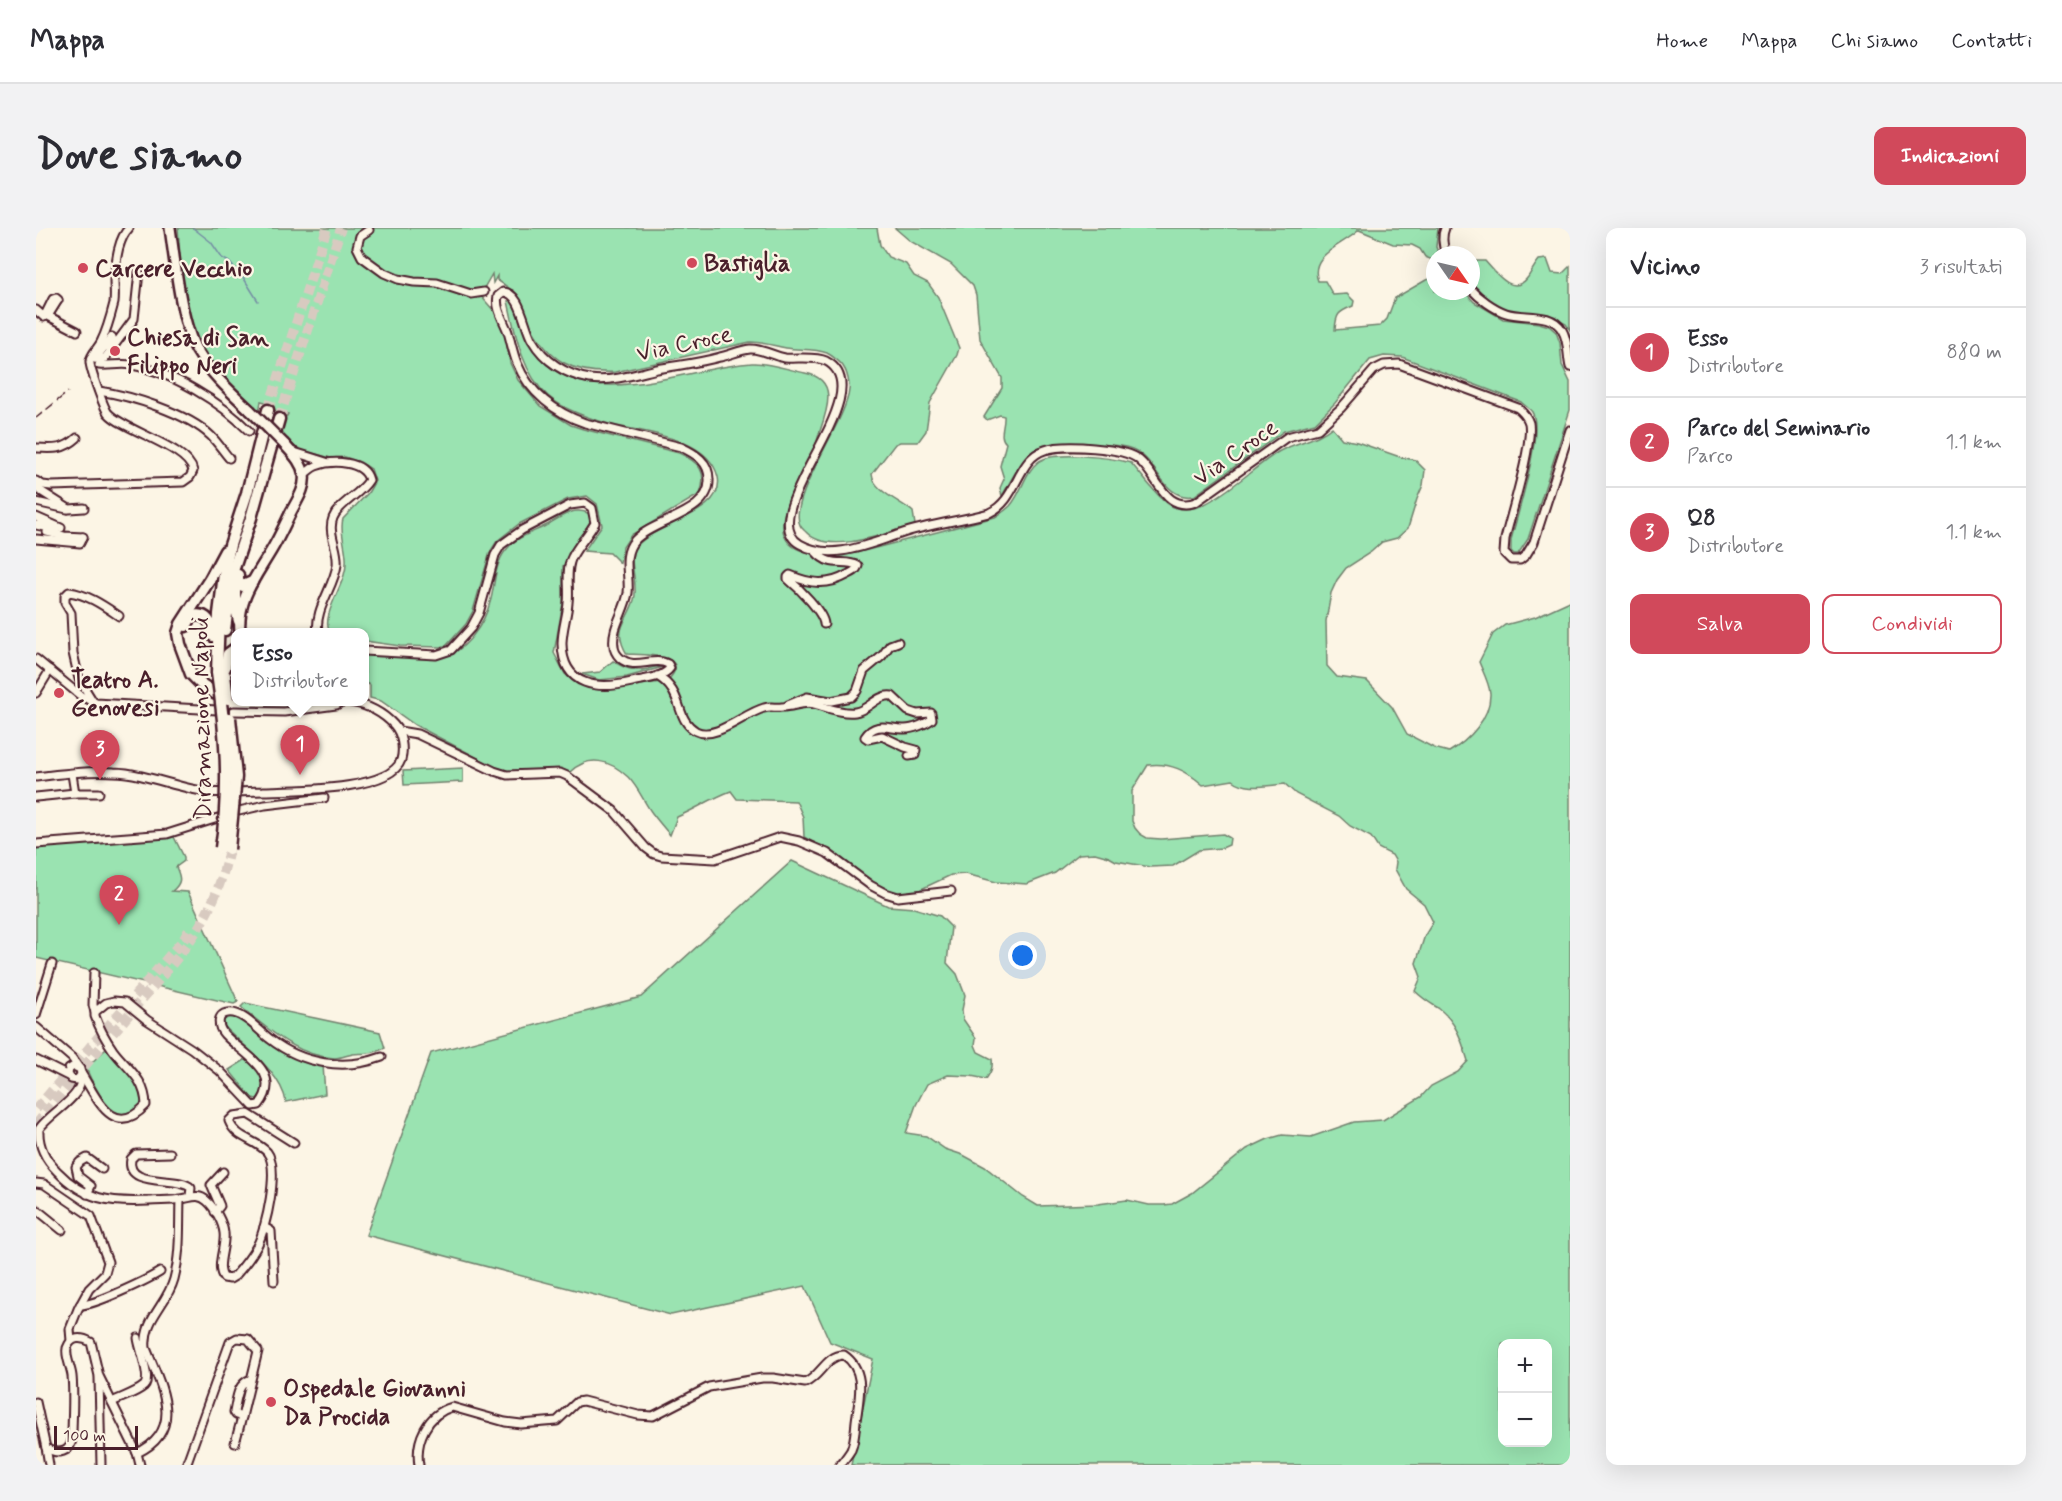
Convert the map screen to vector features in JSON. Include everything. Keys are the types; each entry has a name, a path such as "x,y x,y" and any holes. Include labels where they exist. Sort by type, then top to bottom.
{"highway":[{"name":"Diramazione Napoli","path":"225,848 236,777 222,591 233,535 268,410"},
{"path":"239,621 235,594 238,575 252,530 251,518 282,445 279,419"},
{"name":"Diramazione Napoli","path":"226,666 223,652 232,574 251,518"},
{"path":"214,692 191,674 179,639 179,628 193,602 210,579 233,535"},
{"path":"238,575 238,582 243,586 252,582"},
{"path":"185,656 184,641 187,622 192,616 204,616 212,625 226,666"},
{"path":"226,666 231,650"}],"main road":[{"path":"170,228 191,339 209,368 297,458 304,475 303,489 242,601 240,628"}],"street":[{"path":"36,481 51,486 183,482 190,477 192,467 185,459 117,420 108,412 91,372 90,362 106,330 115,298 114,280 121,240 129,228"},
{"path":"1443,246 1445,228"},
{"path":"369,230 360,236 357,247 362,257 384,273 408,281 443,284 471,294 484,292"},
{"path":"102,358 105,358 133,321 139,272"},
{"name":"Via Croce","path":"657,676 667,673 670,668 668,664 658,661 631,663 618,657 614,647 614,633 627,600 629,550 636,540 652,528 697,505 705,498 710,486 709,472 705,463 687,450 634,434 585,423 544,401 523,376 516,361 512,343 497,304 500,294 507,292 516,299 531,339 543,355 559,368 575,376 592,380 616,378 685,365 750,349 784,357 821,359 828,362 841,383 837,407 820,448 796,491 787,522 791,538 816,552 838,552 908,532 989,513 999,508 1007,499 1028,461 1044,450 1099,449 1138,458 1170,499 1182,505 1190,505 1287,437 1318,429 1341,408 1374,370 1384,365 1399,364 1518,408 1526,415 1529,425 1528,443 1505,539 1504,553 1511,560 1521,560 1534,542 1570,430"},
{"path":"136,296 139,297 138,315"},
{"path":"36,310 44,316 53,298 57,298 48,316 77,331"},
{"path":"1480,298 1505,313 1540,316 1552,321 1562,329 1570,367"},
{"path":"90,362 96,358 112,337 113,340 99,365 130,364 157,372 226,410 249,431"},
{"path":"99,391 158,408 188,421 210,435 229,458"},
{"path":"36,448 61,449 70,445 77,438"},
{"path":"282,445 332,463 360,468 369,480 332,520 338,562 318,620 318,628"},
{"path":"304,475 313,467 332,463"},
{"path":"36,488 69,509"},
{"path":"36,502 69,509 84,508"},
{"path":"369,651 436,655 451,650 471,628 479,613 495,555 501,545 522,530 562,509 570,505 585,503 592,508 595,523 572,556 569,565 569,596 562,641 567,669 578,679 598,686 628,683 657,676 673,688 684,719 691,727 708,733 726,727 764,708 807,703 823,708 854,712 862,710 884,696 892,696 908,711 917,714 931,713 932,719 906,729 882,726 867,733 865,737 868,739 882,736 916,750 915,755 909,756"},
{"path":"36,517 62,528 36,527"},
{"path":"36,527 64,536 83,537 80,543 36,540"},
{"path":"816,552 820,557 831,562 858,566 856,571 829,583 806,581 789,576 788,579 811,601 824,624"},
{"path":"96,703 86,693 79,680 72,646 71,613 65,603 65,596 69,592 76,593 119,616"},
{"path":"786,707 798,699 807,697 831,701 851,697 858,691 864,671 882,656 890,645 898,642"},
{"path":"36,659 81,696 96,703 218,710"},
{"path":"36,693 50,670"},
{"path":"234,711 284,712 329,706"},
{"path":"36,777 114,771 216,793 342,787 375,779 394,770 401,760 399,731 369,706"},
{"path":"399,731 417,734 507,775 560,773 567,776 614,811 654,854 715,859 768,839 789,838 827,853 870,885 885,893 898,897 951,891"},
{"path":"72,774 75,793"},
{"path":"36,797 75,793 99,794"},
{"path":"239,811 324,798"},
{"path":"36,844 167,834 221,817"},
{"path":"36,1015 52,964"},
{"path":"36,1027 72,1058 77,1070 107,1113 116,1118 126,1119 137,1115 146,1105 145,1092 130,1068 113,1050 97,1020 93,1005 94,974"},
{"path":"95,1012 98,1008 114,1001 125,1002 220,1071 252,1106 259,1105 265,1097 268,1090 267,1081 261,1068 251,1056 219,1028 222,1015 229,1013 245,1019 279,1045 312,1061 329,1064 363,1063 382,1057"},
{"path":"36,1060 92,1090"},
{"path":"54,1070 77,1070"},
{"path":"68,1101 77,1070"},
{"path":"77,1070 68,1071 76,1094 39,1129 40,1141 50,1164 87,1194 119,1201 180,1200 190,1196 207,1200 224,1233 220,1270 224,1278 230,1279 235,1276 257,1246 264,1227 272,1185 271,1159 266,1151 240,1136 231,1128 229,1121 234,1116 248,1114 294,1143"},
{"path":"170,1153 135,1154 130,1164 136,1173 145,1178 186,1183 191,1188 190,1196"},
{"path":"87,1194 91,1186 78,1176 76,1167 87,1158 102,1169"},
{"path":"215,1212 220,1206 211,1185 223,1172"},
{"path":"36,1183 44,1184 93,1218 108,1265 105,1273 89,1289 70,1329 71,1341 67,1349 72,1376 72,1445 60,1452 49,1450 45,1444"},
{"path":"137,1453 156,1439 166,1419 167,1404 145,1340 147,1326 170,1290 174,1278 181,1235 180,1200"},
{"path":"36,1209 62,1230"},
{"path":"264,1227 271,1231 274,1281"},
{"path":"80,1305 99,1300 160,1272"},
{"path":"71,1341 82,1338 91,1342 99,1376 101,1465"},
{"path":"112,1402 142,1387 146,1382 147,1376 138,1338"},
{"path":"186,1465 230,1342 237,1338 248,1339 258,1351 251,1379 242,1382 236,1400 234,1412 242,1417 235,1443"},
{"path":"419,1465 420,1438 434,1417 452,1407 514,1424 557,1421 577,1402 584,1401 639,1415 653,1416 709,1387 772,1377 809,1382 825,1364 838,1355 844,1355 855,1364 860,1378 860,1395 853,1444 840,1465"},
{"path":"99,1376 137,1453 140,1465"},
{"path":"36,1402 50,1465"}],"green space":[{"path":"178,228 877,228 880,245 888,257 906,264 914,276 928,283 938,297 959,348 930,403 926,431 918,442 895,444 872,474 877,486 913,512 915,525 859,540 829,542 816,539 806,532 800,526 798,513 809,479 839,420 849,390 849,382 843,366 829,354 817,350 750,342 615,372 586,371 563,362 545,347 529,323 518,297 497,280 497,276 493,283 492,274 480,295 494,311 504,330 510,363 518,380 540,406 571,425 686,456 700,468 702,486 700,494 631,535 623,547 620,563 610,553 584,551 602,525 597,504 587,496 568,499 519,524 497,541 490,552 473,611 466,624 447,645 441,647 400,646 369,642 369,628 329,628 328,626 329,612 346,567 343,519 368,493 375,481 371,469 345,457 331,458 297,449 280,432 283,416 288,414 274,410 274,404 261,401 259,413 226,383 199,350 185,307"},
{"path":"895,228 1438,228 1436,246 1426,246 1426,257 1420,249 1412,245 1393,244 1359,230 1323,257 1316,272 1318,281 1325,281 1333,295 1347,294 1354,301 1353,306 1339,314 1335,330 1380,326 1387,319 1395,298 1426,280 1426,300 1472,300 1503,319 1539,323 1549,326 1556,332 1560,343 1562,365 1570,382 1570,410 1528,539 1518,554 1511,551 1511,540 1535,437 1532,412 1521,402 1402,357 1384,356 1370,360 1335,403 1315,423 1284,431 1194,496 1183,496 1175,492 1167,486 1141,454 1127,447 1056,443 1044,445 1027,457 1019,466 1002,496 1000,488 1004,479 1000,466 1006,443 1002,434 1004,416 1000,415 987,420 984,417 1002,388 1002,378 980,339 973,286 951,264 910,241"},
{"path":"1547,259 1552,273 1562,274 1570,266 1570,330 1560,321 1511,312 1480,293 1480,261 1485,261 1505,281 1516,285 1528,277 1539,260"},
{"path":"508,301 512,301 517,309 534,349 546,364 567,377 591,384 617,385 645,382 752,363 771,365 815,376 826,388 828,396 826,413 812,454 788,503 783,531 790,544 798,549 817,554 856,553 995,517 1014,501 1026,477 1038,462 1056,456 1097,457 1131,463 1164,501 1176,508 1186,509 1213,500 1278,452 1320,435 1332,427 1342,439 1415,460 1425,470 1423,485 1408,528 1397,538 1382,542 1346,568 1331,593 1326,621 1327,666 1337,677 1367,681 1392,707 1407,734 1434,748 1449,752 1471,735 1487,711 1490,693 1479,662 1493,634 1505,625 1535,617 1570,601 1570,1465 851,1465 873,1359 830,1342 805,1286 671,1315 366,1235 431,1053 641,997 792,861 888,906 914,908 940,916 951,927 947,963 957,974 965,995 963,1019 976,1038 975,1045 978,1052 992,1059 992,1067 986,1079 948,1075 927,1084 916,1105 906,1133 926,1136 945,1149 963,1155 985,1167 1038,1206 1098,1204 1127,1200 1149,1205 1172,1204 1192,1193 1247,1149 1282,1135 1311,1137 1354,1122 1383,1120 1421,1097 1431,1086 1458,1072 1468,1061 1454,1025 1444,1013 1415,991 1421,977 1416,963 1425,935 1433,922 1424,904 1406,889 1395,869 1396,862 1392,855 1378,848 1371,837 1350,826 1339,816 1296,794 1285,784 1251,786 1233,780 1203,785 1171,766 1148,765 1132,791 1132,821 1140,834 1147,838 1161,839 1223,834 1230,838 1229,845 1222,848 1199,850 1173,866 1150,867 1116,861 1095,853 1079,854 1055,873 1027,884 996,882 966,874 951,875 917,891 899,895 877,887 842,859 804,837 803,817 796,801 737,799 731,791 677,817 670,835 652,813 632,781 607,763 592,761 577,766 570,772 509,771 495,767 415,725 381,701 370,698 369,653 438,658 457,651 472,636 484,618 491,599 497,567 502,555 510,545 563,515 577,511 588,513 591,520 563,566 563,603 554,653 565,674 576,683 607,690 667,681 674,672 675,665 671,660 663,657 627,654 623,645 622,626 635,594 632,555 642,541 699,510 710,501 717,490 718,477 712,463 702,453 672,438 593,419 554,401 539,387 521,352"},
{"path":"613,661 634,670 663,667 627,677 599,680 582,674 600,672"},
{"path":"463,768 463,782 404,785 403,771"},
{"path":"172,833 184,861 176,867 180,880 172,891 188,892 238,1002 234,1004 36,958 36,845"},
{"path":"245,1003 380,1032 385,1048 337,1058 308,1053 284,1040 262,1024 241,1007"},
{"path":"230,1016 243,1020 288,1054 323,1065 325,1094 286,1102 283,1091 269,1070 224,1026 223,1021"},
{"path":"107,1048 126,1068 138,1087 141,1103 137,1110 130,1114 121,1115 110,1112 86,1068"},
{"path":"248,1058 261,1075 264,1090 257,1099 252,1098 229,1070"}],"waterway":[{"path":"193,228 211,242 222,258 243,277 258,301"}],"tunnel":[{"path":"268,410 327,228"},
{"path":"279,419 341,228"},
{"path":"36,1125 195,934 215,896 229,849"},
{"path":"36,1109 184,939 190,928"}],"railway":[{"path":"36,418 68,392"}],"place":[{"name":"Bastiglia","path":"692,263"},
{"name":"Carcere Vecchio","path":"83,268"},
{"name":"Chiesa di San Filippo Neri","path":"115,351"},
{"name":"Teatro A. Genovesi","path":"59,693"},
{"name":"Esso","path":"300,775"},
{"name":"Q8","path":"100,780"},
{"name":"Parco del Seminario","path":"119,925"},
{"name":"Ospedale Giovanni Da Procida","path":"271,1402"}]}
